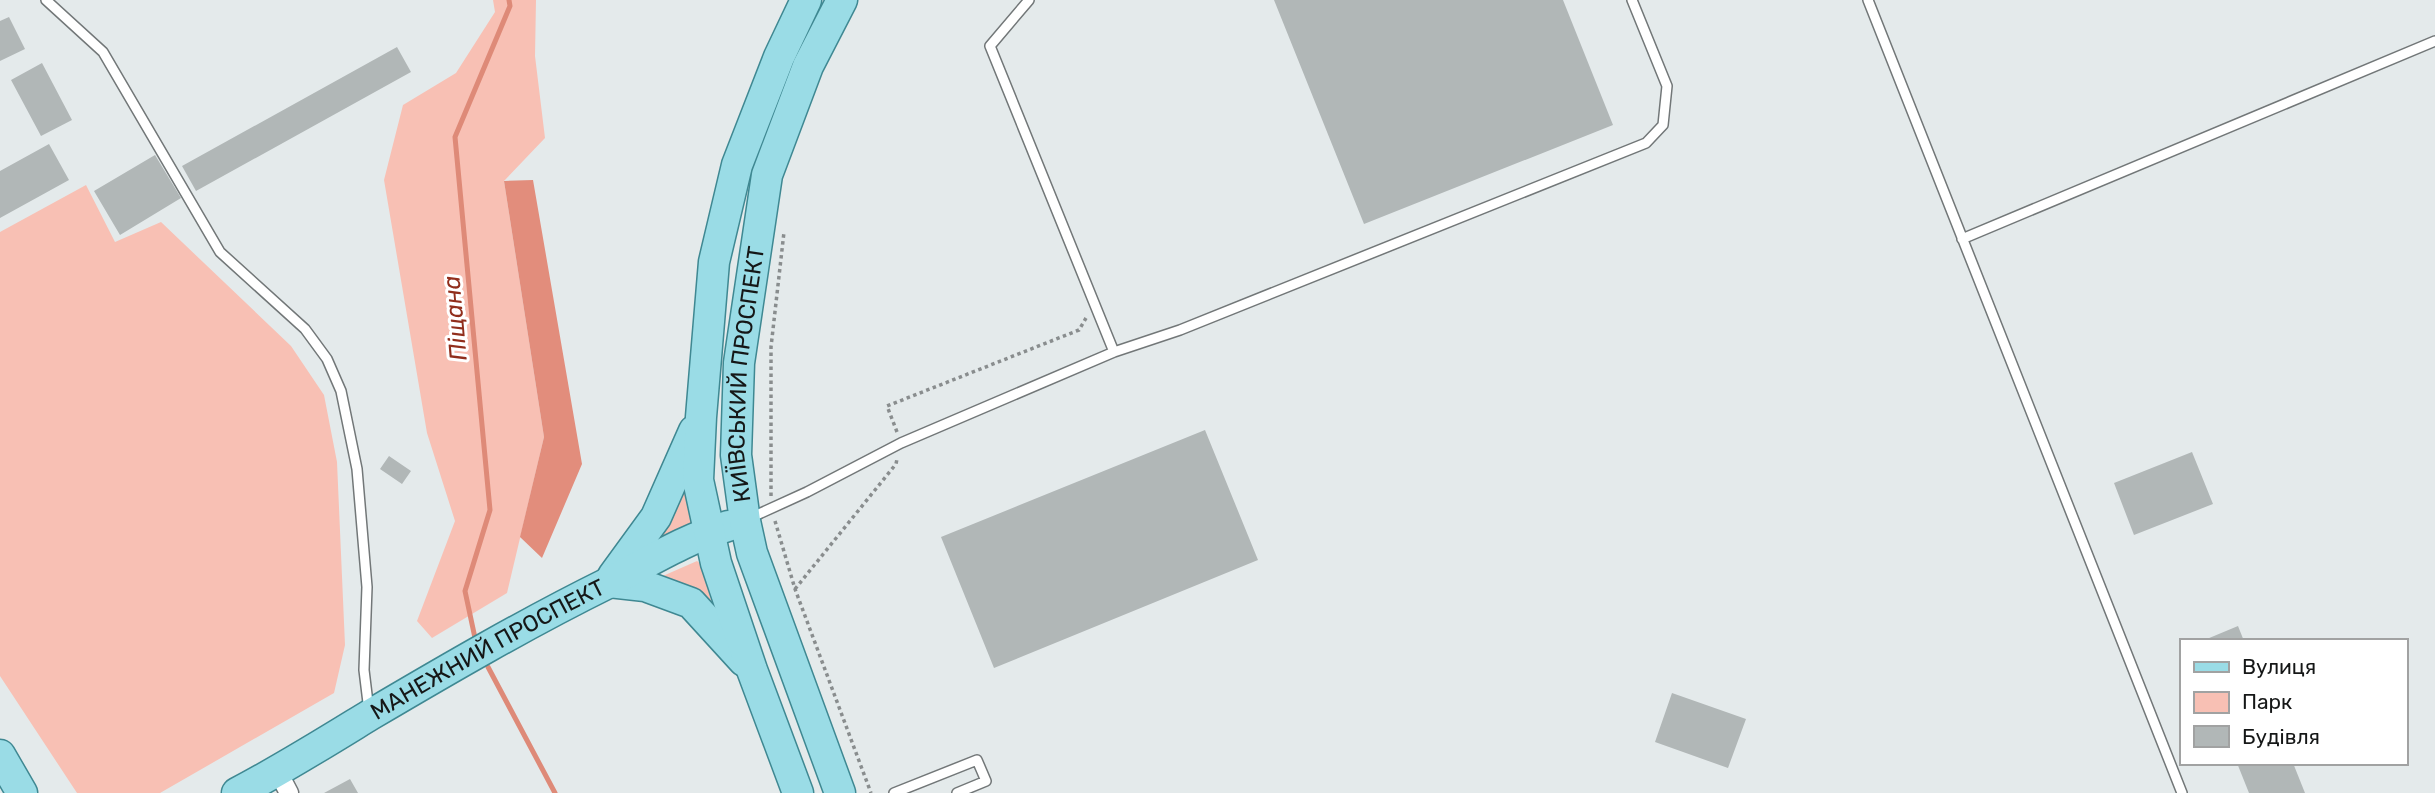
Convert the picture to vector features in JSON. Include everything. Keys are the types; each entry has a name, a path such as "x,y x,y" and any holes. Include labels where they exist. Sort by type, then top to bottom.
{"main road":[{"name":"КИЇВСЬКИЙ ПРОСПЕКТ","path":"798,793 716,563 698,480 714,262 737,165 779,57 806,0"},
{"name":"КИЇВСЬКИЙ ПРОСПЕКТ","path":"842,0 808,66 767,175 739,363 736,455 758,514 762,581 842,791"},
{"path":"714,262 753,266"},
{"path":"701,416 656,517 609,582 645,586 691,603 752,670"},
{"name":"МАНЕЖНИЙ ПРОСПЕКТ","path":"237,793 284,782 369,716 569,601 708,532 758,514"},
{"path":"0,755 22,793"}],"lane":[{"path":"46,0 103,52 220,252 305,329 332,370 341,391 357,469 367,587 364,670 369,716"},
{"path":"1029,0 990,46 1114,352"},
{"path":"758,514 901,443 1114,352 1192,326 1646,143 1663,125 1667,86 1632,0"},
{"path":"1868,0 2182,793"},
{"path":"1962,239 2435,41"},
{"path":"894,793 977,760 986,781 957,793"}],"path":[{"path":"785,227 771,347 758,514 795,589 871,793"}],"green space":[{"path":"493,0 536,0 535,56 545,138 504,181 544,437 507,593 432,638 417,621 455,521 427,433 384,180 403,105 456,73 495,12"},
{"path":"86,185 115,242 161,222 291,346 324,395 337,462 345,645 334,693 160,793 77,793 0,676 0,232"},
{"path":"686,473 694,520 690,526 645,550"},
{"path":"697,561 701,564 712,604 656,579"}],"shaded area":[{"path":"533,180 582,464 542,558 520,537 544,437 504,181"}],"building":[{"path":"1274,0 1563,0 1613,125 1364,224"},
{"path":"9,17 25,49 0,61 0,21"},
{"path":"397,47 411,72 196,191 182,166"},
{"path":"42,63 72,120 41,136 11,80"},
{"path":"49,144 69,180 0,218 0,171"},
{"path":"155,155 181,198 120,235 94,191"},
{"path":"1205,430 1258,560 994,668 941,537"},
{"path":"2192,452 2213,504 2134,535 2114,483"},
{"path":"389,456 411,471 402,484 380,469"},
{"path":"2238,626 2243,639 2207,639"},
{"path":"1672,693 1746,719 1728,768 1655,742"},
{"path":"2238,765 2294,765 2305,793 2249,793"},
{"path":"350,779 358,793 324,793"}],"waterway":[{"name":"Піщана","path":"475,638 465,591 490,510 455,137 510,6 509,0"},
{"name":"Піщана","path":"488,667 555,793"}]}
